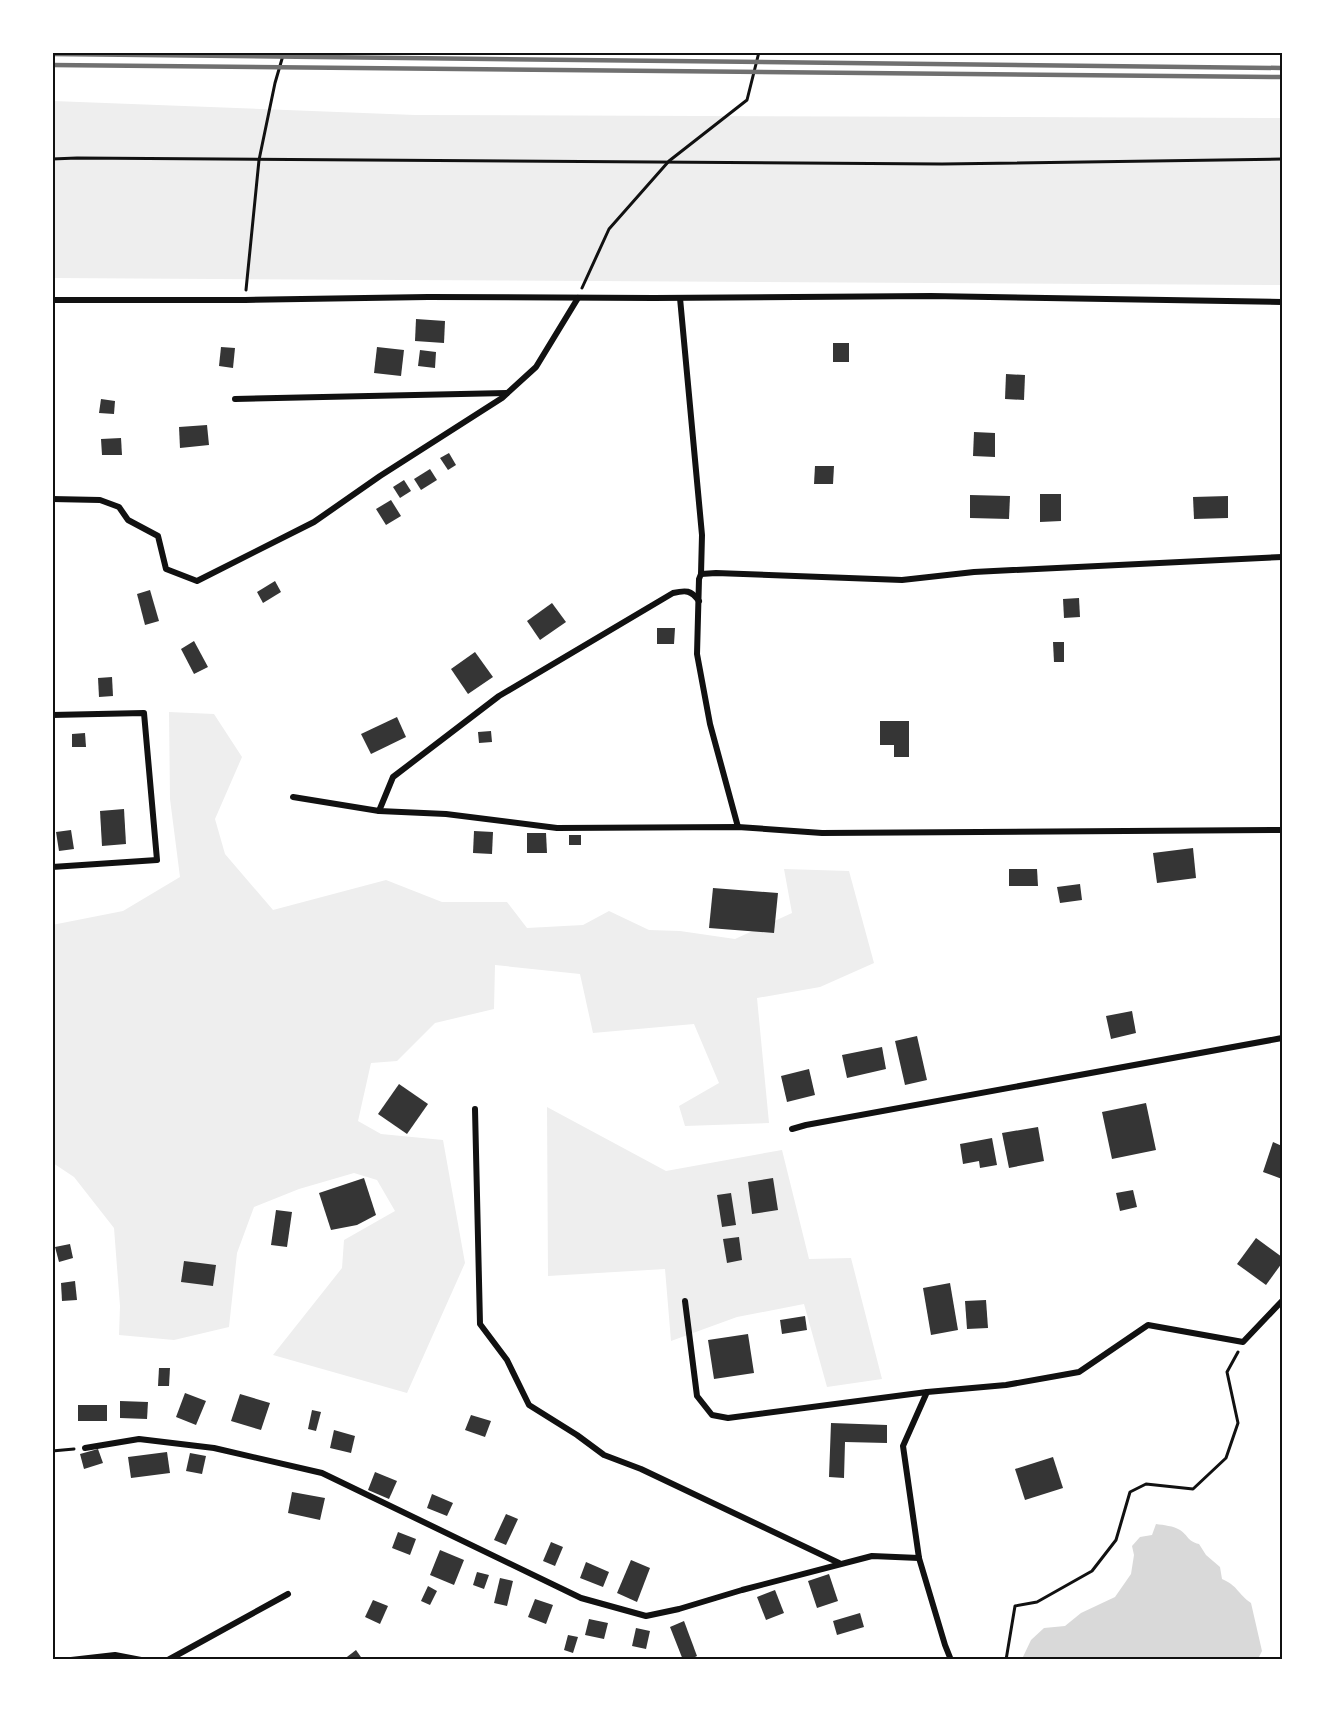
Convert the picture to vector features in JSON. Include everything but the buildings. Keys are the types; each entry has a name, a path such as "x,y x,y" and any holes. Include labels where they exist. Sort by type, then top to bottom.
{"street":[{"path":"52,300 931,296 1282,302"},
{"path":"52,499 100,500 119,507 128,520 158,536 166,569 197,581 314,522 508,393 536,367 578,298"},
{"path":"680,298 702,535 698,654 710,724 738,827"},
{"path":"235,399 508,393"},
{"path":"701,574 902,580 974,572 1282,557"},
{"path":"379,811 393,777 499,696 673,593 684,590 690,592 699,602"},
{"path":"52,715 144,713 157,860 52,867"},
{"path":"293,797 379,811 446,814 557,828 738,827 822,833 1282,830"},
{"path":"792,1129 1282,1038"},
{"path":"475,1109 480,1324 507,1360 529,1405 604,1455 641,1468 840,1564"},
{"path":"685,1301 697,1396 712,1415 728,1418 927,1392 1006,1385 1079,1372 1149,1325 1243,1342 1282,1301"},
{"path":"927,1392 903,1446 919,1558 951,1659"},
{"path":"85,1448 139,1439 214,1448 322,1473 581,1598 646,1616 872,1556 919,1558"},
{"path":"168,1659 288,1594"},
{"path":"71,1659 115,1655 141,1659"}],"path":[{"path":"245,300 259,160 284,52"},
{"path":"578,298 609,229 669,160 747,100 759,52"},
{"path":"52,159 669,160 942,164 1282,159"},
{"path":"1006,1659 1015,1606 1037,1602 1092,1571 1116,1540 1130,1492 1146,1484 1193,1489 1226,1458 1238,1423 1227,1372 1243,1342"},
{"path":"52,1452 85,1448"}],"shaded area":[{"path":"53,101 415,115 1282,118 1282,285 53,278"},
{"path":"169,712 214,714 242,757 215,819 225,854 273,910 386,880 442,902 507,902 527,928 583,925 609,911 649,930 680,931 735,939 792,913 784,869 849,871 874,963 820,987 757,998 769,1123 685,1126 679,1106 719,1083 694,1024 593,1033 580,974 495,965 494,1009 435,1023 397,1061 371,1063 358,1121 381,1134 443,1140 465,1263 407,1393 273,1355 342,1268 344,1240 395,1211 377,1180 354,1173 299,1189 254,1207 237,1253 229,1327 174,1340 119,1335 120,1306 114,1228 74,1177 53,1163 52,925 123,911 180,877 170,799"},
{"path":"547,1107 666,1171 782,1150 809,1259 851,1258 882,1379 827,1387 804,1304 737,1317 671,1341 665,1269 548,1276"},
{"path":"1156,1524 1178,1529 1199,1544 1206,1555 1220,1567 1222,1579 1231,1584 1251,1603 1262,1651 1258,1659 1022,1659 1031,1640 1044,1628 1065,1626 1081,1613 1115,1597 1131,1574 1134,1555 1132,1546 1140,1537 1152,1535"}],"railway":[{"path":"52,54 1282,68"},
{"path":"52,65 1282,77"}]}
